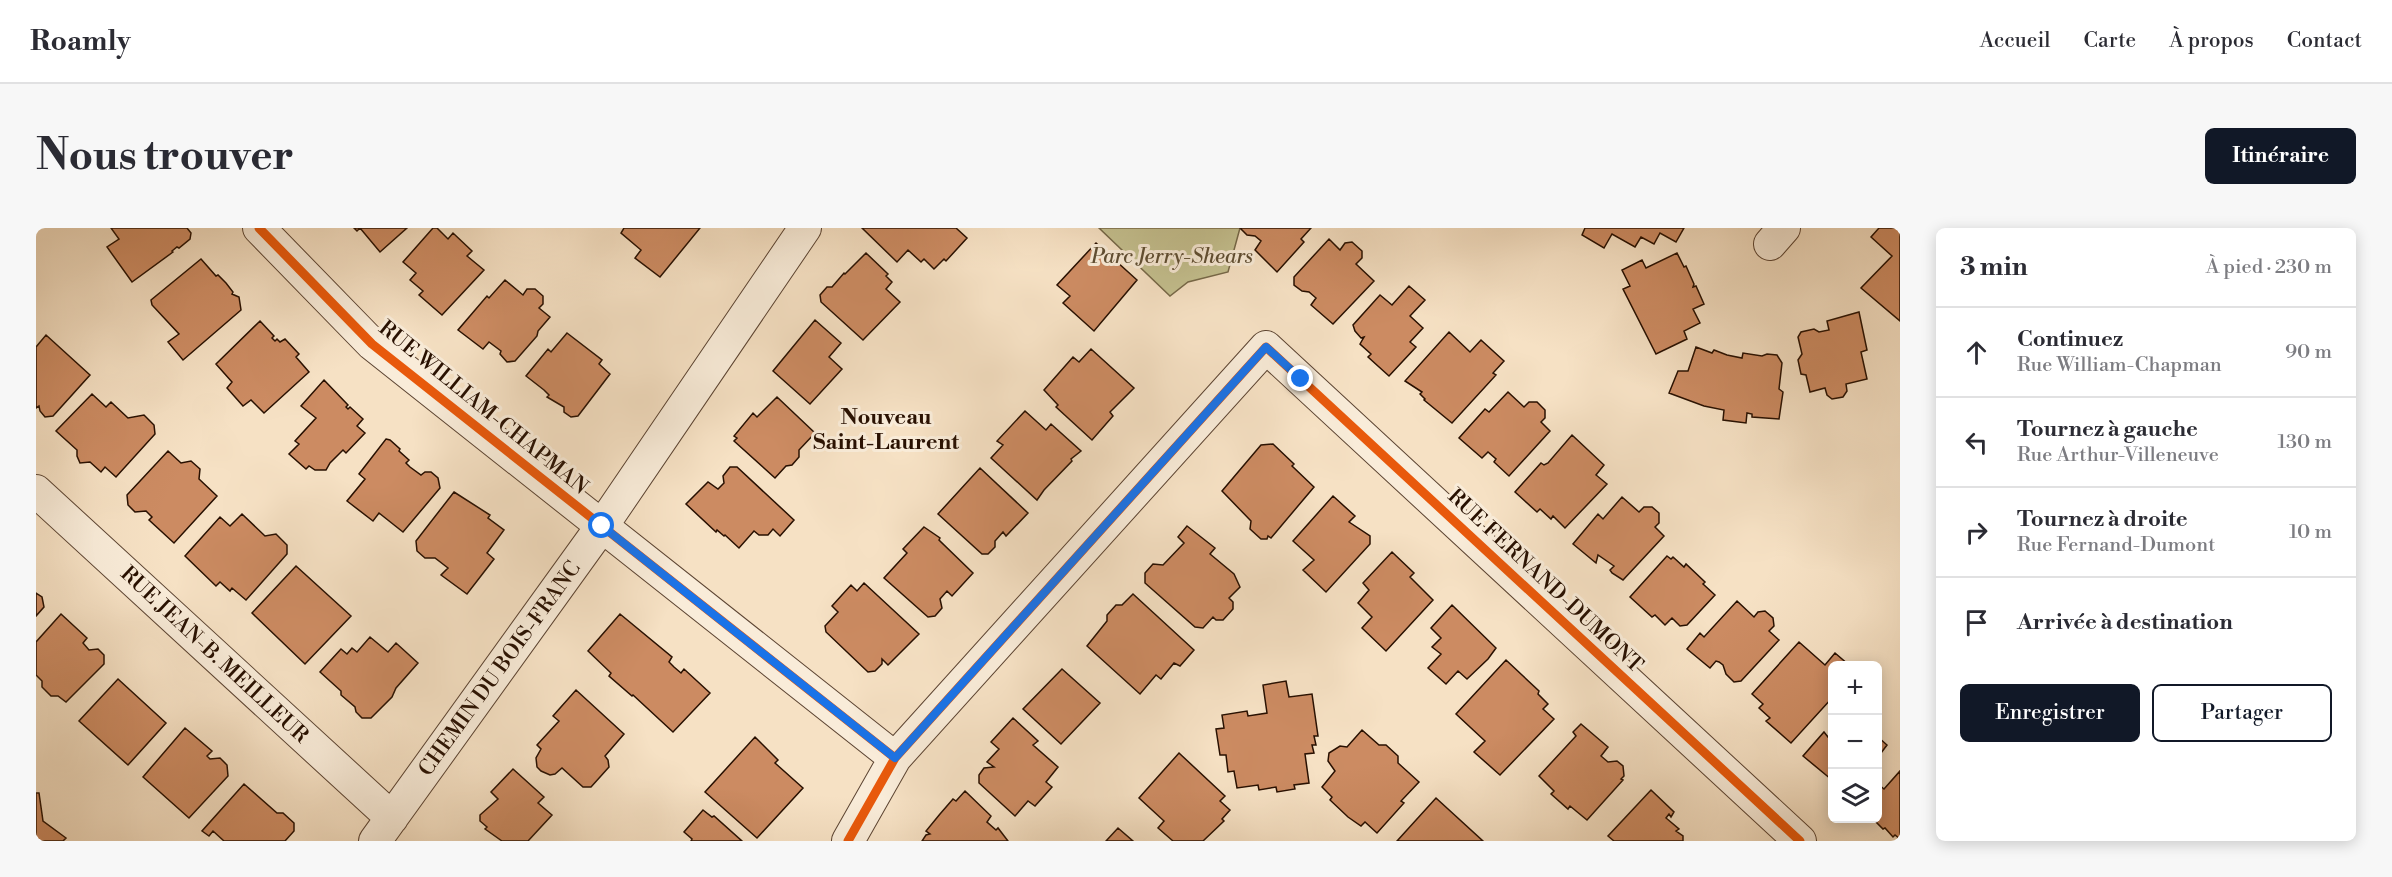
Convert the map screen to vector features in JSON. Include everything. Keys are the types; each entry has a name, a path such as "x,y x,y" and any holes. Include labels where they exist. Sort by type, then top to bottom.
{"street":[{"name":"RUE WILLIAM-CHAPMAN","path":"260,228 372,344 895,758"},
{"name":"CHEMIN DU BOIS-FRANC","path":"384,830 602,526 805,228"},
{"name":"RUE FERNAND-DUMONT","path":"895,758 1266,347 1800,841"},
{"name":"RUE JEAN-B. MEILLEUR","path":"36,491 384,830"},
{"path":"848,841 895,758"}],"green space":[{"name":"Parc Jerry-Shears","path":"1099,228 1240,228 1228,272 1188,282 1170,296"}],"building":[{"path":"111,228 187,228 191,233 190,239 132,282 107,247 119,239"},
{"path":"360,228 407,228 380,252"},
{"path":"433,228 437,228 448,239 453,233 472,251 467,256 484,270 442,315 419,295 423,291 410,280 416,273 403,262"},
{"path":"624,228 700,228 660,277 635,258 641,250 621,233"},
{"path":"862,228 956,228 967,238 946,261 944,259 934,269 924,259 921,262 908,250 897,262"},
{"path":"1240,228 1311,228 1301,239 1304,242 1277,272 1255,250 1261,241 1255,236 1247,235"},
{"path":"1585,228 1684,228 1676,242 1660,233 1654,244 1641,237 1635,247 1612,234 1604,248 1582,235"},
{"path":"1879,228 1900,228 1900,321 1861,288 1892,256 1871,237"},
{"path":"1329,239 1340,250 1345,243 1352,242 1362,251 1362,258 1356,264 1374,281 1333,324 1311,305 1316,298 1294,285 1294,277"},
{"path":"1096,243 1137,280 1094,331 1063,303 1070,296 1057,285"},
{"path":"866,253 888,274 886,276 892,282 886,289 900,302 863,340 821,302 820,295 827,287 832,287"},
{"path":"1677,253 1684,267 1686,266 1694,284 1693,287 1696,286 1704,304 1693,309 1700,323 1684,331 1687,339 1656,354 1623,289 1630,286 1622,270 1642,260 1646,268"},
{"path":"201,259 216,276 218,275 226,283 233,292 232,294 239,297 241,310 183,360 168,342 179,334 152,305 151,300"},
{"path":"505,280 523,295 527,289 535,289 543,296 543,304 539,308 550,317 515,361 507,362 500,354 501,351 489,342 483,349 458,330 487,296 489,298"},
{"path":"1409,286 1425,300 1410,316 1423,328 1410,342 1416,347 1389,376 1368,357 1371,354 1360,344 1364,337 1361,338 1353,325 1380,295 1392,305"},
{"path":"1859,312 1867,350 1861,352 1867,379 1846,384 1847,391 1843,397 1832,399 1827,395 1825,388 1810,392 1806,375 1801,374 1798,360 1802,354 1798,337 1801,332 1814,329 1819,332 1829,330 1827,321"},
{"path":"815,320 841,343 829,357 842,369 810,404 773,371"},
{"path":"260,321 274,336 272,338 275,341 277,339 280,342 285,339 299,354 296,357 309,372 264,413 251,400 243,406 227,388 232,382 216,364"},
{"path":"1449,332 1470,352 1481,340 1504,361 1493,373 1496,375 1452,423 1424,400 1420,394 1422,392 1405,381"},
{"path":"567,333 602,360 599,364 610,374 578,416 571,417 564,412 564,407 547,397 549,395 526,376 548,349 551,352"},
{"path":"46,335 90,375 53,416 45,417 39,406 36,408 36,347"},
{"path":"1696,347 1712,353 1714,350 1742,358 1743,353 1762,356 1777,355 1782,363 1779,389 1783,392 1779,419 1752,417 1752,414 1747,413 1746,423 1723,420 1724,410 1704,406 1669,393 1678,371 1688,371"},
{"path":"1091,349 1134,388 1110,412 1113,416 1092,440 1056,407 1058,405 1044,390 1073,357 1079,362"},
{"path":"324,380 348,405 346,407 348,409 350,407 363,419 357,426 365,433 346,453 343,450 326,470 315,470 309,466 306,469 289,454 299,444 295,441 316,418 301,406"},
{"path":"1508,392 1524,407 1529,402 1537,402 1545,410 1545,418 1541,422 1550,431 1509,476 1494,462 1496,459 1488,452 1482,458 1459,438 1485,409 1489,412"},
{"path":"92,394 106,407 111,402 128,418 144,415 154,425 155,434 116,477 105,467 101,472 90,462 80,463 77,450 56,431"},
{"path":"777,397 815,433 799,450 799,457 792,465 786,466 775,478 734,441 737,438 734,436 753,413 757,417"},
{"path":"1025,411 1046,430 1051,424 1081,451 1071,459 1072,461 1037,500 991,458 1003,445 997,441"},
{"path":"1572,435 1604,465 1596,475 1607,484 1565,528 1553,516 1551,519 1540,509 1537,512 1515,492 1541,463 1544,465 1548,463"},
{"path":"386,439 400,449 399,451 409,460 406,463 410,467 421,475 431,472 438,478 440,488 403,532 379,513 373,521 347,501 365,479 359,474"},
{"path":"1273,444 1314,487 1271,538 1268,536 1267,539 1261,539 1250,529 1251,521 1222,491 1261,445"},
{"path":"168,451 181,463 191,461 200,469 199,479 217,496 174,543 149,520 152,517 146,511 135,512 128,505 127,495"},
{"path":"730,467 737,467 794,520 780,536 773,529 768,535 759,535 754,531 739,548 725,535 717,530 716,532 686,504 708,482 718,489 724,483 723,476"},
{"path":"980,468 1028,513 1006,536 1003,532 995,541 995,547 988,554 982,554 938,514"},
{"path":"454,492 490,515 488,518 504,530 487,553 494,559 467,594 441,575 448,568 435,558 425,558 417,551 416,541"},
{"path":"1333,496 1355,516 1349,522 1370,536 1370,544 1326,592 1303,570 1314,560 1293,541"},
{"path":"1622,497 1639,512 1644,507 1652,507 1659,513 1659,523 1655,527 1664,536 1623,580 1610,570 1614,566 1598,555 1596,563 1573,544 1598,514 1603,519"},
{"path":"242,514 265,536 276,534 287,545 287,554 246,600 232,588 230,591 220,582 216,586 185,556 220,517 230,526"},
{"path":"1187,526 1215,548 1210,554 1234,574 1240,587 1229,598 1233,602 1233,609 1223,620 1216,620 1213,617 1203,628 1195,627 1145,583 1145,573 1153,564 1163,565 1184,543 1178,537"},
{"path":"924,527 940,538 939,540 973,573 952,596 947,591 940,599 942,608 935,616 928,617 884,578 907,553 903,549"},
{"path":"1392,552 1414,573 1410,577 1433,600 1386,651 1362,628 1372,617 1358,603 1369,590 1363,583"},
{"path":"1667,556 1671,559 1673,557 1684,567 1686,564 1715,595 1687,625 1680,626 1672,618 1665,625 1655,615 1652,617 1630,597"},
{"path":"296,566 351,616 305,664 252,613"},
{"path":"864,583 919,634 888,665 882,659 882,664 875,671 868,672 826,632 825,626 838,612 832,606 851,585 857,591"},
{"path":"36,593 42,597 44,607 36,616"},
{"path":"1133,594 1194,650 1180,666 1174,663 1161,679 1156,675 1140,694 1087,646 1107,621 1107,615 1116,605 1122,605"},
{"path":"1737,601 1754,617 1758,612 1765,611 1773,618 1774,626 1769,631 1779,640 1741,681 1734,682 1719,662 1716,661 1710,668 1687,649 1700,633 1704,637"},
{"path":"1452,605 1496,648 1467,679 1458,671 1446,684 1428,668 1441,654 1432,647 1441,638 1431,628"},
{"path":"61,614 87,638 83,643 89,650 98,649 104,655 104,664 66,702 58,696 51,696 42,687 42,681 36,675 36,642"},
{"path":"620,614 672,657 669,662 674,667 681,673 684,669 710,693 673,732 609,676 611,673 588,651"},
{"path":"370,637 388,652 396,643 418,663 396,688 392,697 371,718 362,718 356,712 355,707 341,695 341,691 320,672 341,649 347,654 352,648 357,652"},
{"path":"1799,642 1825,665 1828,661 1828,702 1791,743 1766,721 1770,718 1759,708 1763,704 1752,694"},
{"path":"1835,653 1844,661 1828,661"},
{"path":"1506,660 1539,691 1538,694 1548,704 1543,709 1554,719 1500,775 1474,752 1485,741 1456,714"},
{"path":"1062,669 1100,703 1061,744 1023,709"},
{"path":"118,679 166,723 128,765 79,721"},
{"path":"1286,681 1289,697 1312,694 1318,736 1314,736 1316,745 1312,745 1314,753 1305,754 1309,783 1294,785 1295,789 1277,792 1276,787 1259,790 1258,785 1237,788 1234,771 1228,772 1226,755 1220,755 1216,729 1224,728 1222,715 1247,711 1248,716 1267,713 1263,685"},
{"path":"576,690 624,734 605,756 609,767 591,787 583,787 562,768 550,775 537,767 536,758 541,749 537,745 559,721 553,716"},
{"path":"1013,718 1038,741 1033,745 1058,767 1046,782 1052,787 1035,806 1028,801 1015,816 979,783 979,775 984,768 994,767 987,762 999,749 991,742"},
{"path":"1581,724 1608,747 1601,756 1608,762 1617,761 1623,766 1624,776 1621,779 1623,780 1587,820 1570,806 1568,809 1551,794 1554,791 1539,776 1576,736 1573,732"},
{"path":"185,728 212,751 207,756 210,759 220,758 227,765 228,776 189,818 143,777"},
{"path":"1362,730 1379,745 1386,745 1398,756 1398,763 1419,782 1401,801 1404,803 1377,833 1365,822 1361,826 1348,817 1330,800 1332,797 1322,787 1335,771 1328,761 1329,753 1340,746 1347,747"},
{"path":"1824,732 1828,737 1828,777 1803,756"},
{"path":"755,737 778,760 775,763 803,788 757,838 705,792"},
{"path":"1882,741 1887,745 1882,752"},
{"path":"1179,753 1225,796 1220,801 1230,810 1222,819 1224,821 1203,841 1173,841 1158,828 1164,821 1139,798"},
{"path":"513,769 544,797 538,803 552,815 528,841 502,841 485,829 487,827 480,821 480,815 498,799 491,792"},
{"path":"1900,771 1900,839 1895,835 1893,837 1877,823 1882,823 1882,787 1884,789"},
{"path":"244,784 277,813 283,813 294,823 294,831 285,841 224,841 213,831 209,836 202,831"},
{"path":"1651,790 1674,812 1671,817 1669,814 1666,818 1679,829 1676,831 1683,836 1683,841 1614,841 1608,836"},
{"path":"965,791 991,816 987,822 996,830 998,828 1008,841 922,841 926,835 930,834 926,831 940,814 953,799 956,801"},
{"path":"36,793 39,793 43,821 66,838 63,841 36,841"},
{"path":"1436,798 1483,841 1397,841"},
{"path":"703,810 712,817 714,816 742,841 691,841 692,839 684,832"},
{"path":"1118,828 1133,841 1106,841"}],"cycle path":[{"path":"259,228 372,344 895,758"},
{"path":"848,841 895,758 1266,347 1800,841"}],"district":[{"name":"Nouveau Saint-Laurent","path":"886,430"}],"route":[{"path":"602,526 895,758 1266,347 1301,379"}]}
